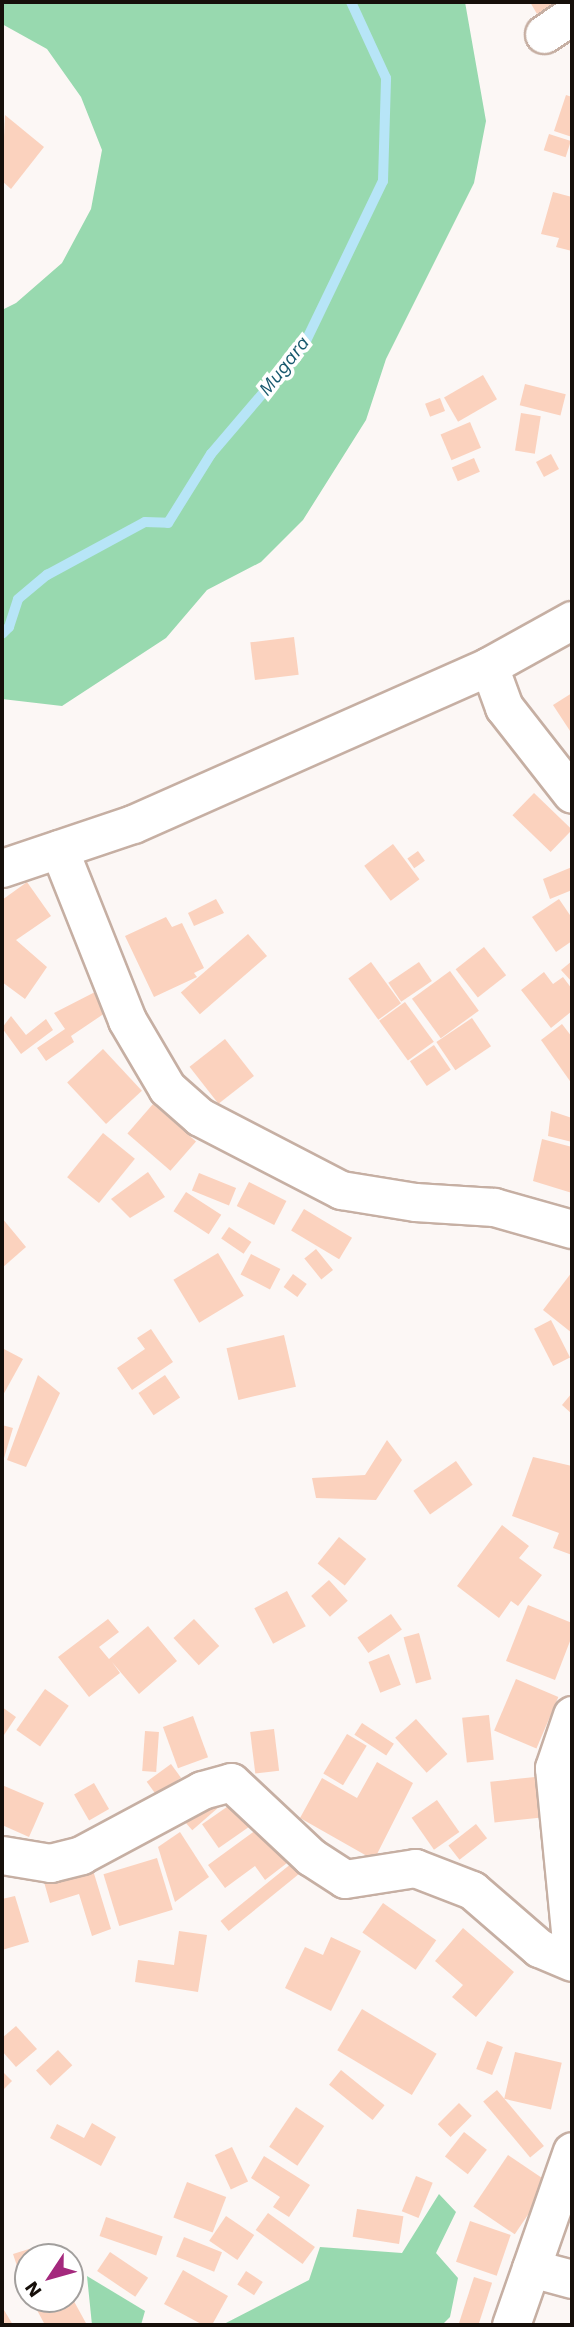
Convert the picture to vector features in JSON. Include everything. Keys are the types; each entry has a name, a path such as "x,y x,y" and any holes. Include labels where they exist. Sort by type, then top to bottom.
{"street":[{"path":"2,868 133,824 489,666 572,620"},
{"path":"489,666 505,706 572,794"},
{"path":"59,849 127,1020 167,1088 200,1117 341,1189 415,1202 494,1207 572,1229"},
{"path":"572,1715 554,1768 572,1950"},
{"path":"2,1855 50,1863 80,1855 202,1790 231,1782 311,1857 345,1879 415,1868 472,1890 539,1948 572,1962"},
{"path":"511,2325 572,2151"},
{"path":"531,2268 572,2279"}],"green space":[{"path":"2,2 465,2 486,121 474,183 386,359 366,420 303,520 261,562 207,590 166,638 62,706 2,699 2,310 16,303 62,263 91,209 102,150 81,97 47,49 2,24"},
{"path":"439,2194 456,2212 436,2253 458,2278 450,2317 442,2325 222,2325 309,2280 320,2247 402,2253"},
{"path":"87,2276 145,2311 141,2325 92,2325"}],"building":[{"path":"530,2 558,2 537,14"},
{"path":"566,95 572,97 572,137 554,131"},
{"path":"5,115 44,147 11,189 2,181"},
{"path":"549,134 571,141 566,157 544,150"},
{"path":"553,192 572,197 572,251 556,247 559,238 541,234"},
{"path":"483,375 497,399 458,422 444,398"},
{"path":"525,384 566,394 560,416 520,405"},
{"path":"440,398 445,411 430,417 425,404"},
{"path":"521,413 541,416 535,454 515,451"},
{"path":"470,422 481,448 451,460 441,435"},
{"path":"551,454 559,469 544,477 536,462"},
{"path":"474,458 480,472 458,481 452,467"},
{"path":"294,637 299,675 255,680 250,642"},
{"path":"572,693 572,734 553,705"},
{"path":"534,793 572,830 551,852 512,815"},
{"path":"393,844 419,879 391,901 364,866"},
{"path":"418,851 425,861 414,868 407,858"},
{"path":"572,867 572,890 550,899 543,879"},
{"path":"27,882 51,916 16,940 47,967 25,999 2,982 2,900"},
{"path":"216,899 224,913 194,926 188,913"},
{"path":"559,899 572,918 572,941 556,952 532,917"},
{"path":"166,917 172,927 182,923 204,968 194,973 197,977 154,997 125,936"},
{"path":"248,934 267,956 200,1014 181,992"},
{"path":"484,947 506,975 478,998 456,969"},
{"path":"572,961 572,982 561,970"},
{"path":"371,962 401,1003 378,1020 348,978"},
{"path":"419,962 432,981 401,1002 388,983"},
{"path":"450,971 479,1011 441,1038 412,999"},
{"path":"544,972 553,984 563,977 572,989 572,1011 551,1028 521,990"},
{"path":"95,992 108,1011 71,1036 74,1042 46,1061 37,1048 65,1029 54,1013"},
{"path":"405,1002 434,1042 408,1060 379,1021"},
{"path":"11,1016 26,1035 46,1019 53,1030 21,1054 2,1028"},
{"path":"472,1018 491,1046 455,1070 436,1042"},
{"path":"562,1024 572,1037 572,1084 541,1040"},
{"path":"225,1039 254,1076 218,1104 190,1067"},
{"path":"434,1045 451,1070 427,1086 410,1061"},
{"path":"103,1049 142,1091 106,1124 67,1082"},
{"path":"153,1104 196,1141 170,1171 127,1133"},
{"path":"551,1111 572,1118 572,1142 548,1136"},
{"path":"103,1133 135,1159 99,1203 67,1177"},
{"path":"542,1139 572,1147 572,1193 533,1181"},
{"path":"148,1172 165,1197 130,1218 111,1199"},
{"path":"199,1173 236,1188 229,1206 192,1191"},
{"path":"249,1182 286,1201 274,1225 237,1206"},
{"path":"186,1192 221,1215 209,1234 173,1211"},
{"path":"304,1209 352,1238 339,1259 291,1230"},
{"path":"2,1218 26,1247 2,1268"},
{"path":"229,1227 251,1242 244,1254 221,1239"},
{"path":"316,1249 333,1270 321,1279 304,1258"},
{"path":"218,1253 244,1296 199,1323 173,1280"},
{"path":"251,1254 280,1269 270,1289 241,1274"},
{"path":"572,1272 572,1333 543,1310"},
{"path":"293,1274 307,1284 297,1297 284,1287"},
{"path":"551,1320 570,1357 553,1366 534,1329"},
{"path":"151,1329 173,1362 132,1390 117,1368 145,1349 137,1338"},
{"path":"284,1335 296,1387 238,1400 227,1348"},
{"path":"2,1348 23,1359 2,1397"},
{"path":"38,1375 60,1393 26,1467 7,1460"},
{"path":"165,1375 180,1397 154,1415 138,1393"},
{"path":"572,1393 572,1414 562,1405"},
{"path":"2,1425 13,1428 2,1465"},
{"path":"387,1440 402,1460 376,1500 316,1498 312,1478 365,1475"},
{"path":"533,1457 572,1466 572,1555 553,1548 559,1533 512,1516"},
{"path":"456,1461 473,1485 430,1515 413,1491"},
{"path":"502,1525 529,1546 519,1558 542,1575 518,1606 511,1601 499,1618 457,1586"},
{"path":"339,1537 366,1559 345,1585 318,1563"},
{"path":"329,1580 348,1601 330,1617 311,1596"},
{"path":"287,1591 306,1626 273,1644 254,1608"},
{"path":"528,1605 572,1623 572,1636 555,1680 506,1661"},
{"path":"391,1614 402,1630 368,1653 357,1638"},
{"path":"108,1619 119,1632 99,1647 109,1659 148,1626 177,1661 139,1694 112,1662 120,1673 89,1697 58,1657"},
{"path":"194,1619 219,1646 199,1665 174,1638"},
{"path":"419,1633 431,1679 416,1684 404,1637"},
{"path":"389,1654 401,1685 380,1693 368,1662"},
{"path":"516,1679 558,1697 536,1749 494,1731"},
{"path":"45,1689 69,1706 40,1747 16,1730"},
{"path":"2,1707 16,1717 2,1738"},
{"path":"489,1715 494,1760 467,1763 462,1718"},
{"path":"193,1716 208,1757 178,1768 163,1727"},
{"path":"416,1719 447,1754 427,1773 395,1738"},
{"path":"362,1723 394,1744 386,1755 354,1735"},
{"path":"274,1729 279,1771 255,1774 250,1732"},
{"path":"145,1731 159,1732 156,1772 142,1771"},
{"path":"347,1734 367,1746 343,1785 323,1773"},
{"path":"377,1762 413,1783 374,1860 300,1818 322,1778 357,1798"},
{"path":"171,1764 181,1778 157,1795 147,1782"},
{"path":"535,1777 539,1818 495,1822 490,1782"},
{"path":"94,1783 109,1809 89,1820 74,1794"},
{"path":"2,1785 44,1803 29,1837 2,1825"},
{"path":"216,1795 223,1803 192,1830 185,1822"},
{"path":"437,1800 459,1832 434,1850 412,1818"},
{"path":"234,1802 251,1826 219,1848 202,1824"},
{"path":"476,1824 487,1838 460,1860 448,1846"},
{"path":"260,1827 287,1863 265,1880 255,1866 225,1888 208,1865"},
{"path":"180,1832 209,1877 175,1902 158,1847"},
{"path":"157,1858 173,1910 119,1926 103,1874"},
{"path":"292,1863 300,1873 229,1931 221,1921"},
{"path":"92,1867 111,1929 92,1936 79,1894 50,1903 44,1882"},
{"path":"15,1896 29,1942 2,1950 2,1899"},
{"path":"383,1903 436,1940 416,1970 362,1932"},
{"path":"463,1928 514,1972 476,2017 452,1997 463,1985 435,1961"},
{"path":"179,1931 207,1935 198,1992 135,1982 138,1960 174,1965"},
{"path":"331,1937 361,1951 331,2011 285,1988 305,1947 323,1955"},
{"path":"362,2009 437,2054 412,2095 337,2050"},
{"path":"16,2026 37,2049 16,2067 2,2051 2,2038"},
{"path":"487,2041 503,2047 492,2075 476,2069"},
{"path":"58,2050 72,2065 50,2086 36,2070"},
{"path":"515,2052 562,2063 551,2110 504,2099"},
{"path":"341,2070 385,2105 373,2120 329,2085"},
{"path":"2,2071 12,2081 2,2091"},
{"path":"497,2090 544,2146 530,2157 483,2102"},
{"path":"459,2103 472,2116 451,2137 438,2124"},
{"path":"296,2107 324,2126 297,2166 269,2147"},
{"path":"92,2123 116,2137 101,2166 50,2138 57,2124 84,2138"},
{"path":"464,2132 487,2150 468,2174 445,2156"},
{"path":"232,2147 248,2181 231,2189 215,2155"},
{"path":"508,2155 549,2183 515,2234 473,2206"},
{"path":"264,2156 310,2185 289,2217 273,2207 280,2197 251,2178"},
{"path":"416,2176 433,2183 418,2218 402,2211"},
{"path":"187,2182 226,2197 213,2233 173,2217"},
{"path":"357,2209 403,2216 399,2244 353,2237"},
{"path":"268,2213 315,2247 303,2264 256,2230"},
{"path":"226,2216 254,2235 237,2260 209,2241"},
{"path":"106,2217 163,2237 156,2255 99,2236"},
{"path":"470,2221 511,2235 497,2276 456,2262"},
{"path":"184,2237 222,2252 214,2272 176,2256"},
{"path":"110,2252 148,2278 135,2297 97,2271"},
{"path":"183,2270 228,2296 212,2325 203,2325 164,2304"},
{"path":"246,2271 263,2282 254,2295 237,2284"},
{"path":"474,2277 492,2283 478,2325 458,2325"},
{"path":"4,2310 13,2325 2,2325"},
{"path":"39,2313 80,2313 87,2325 45,2325"}],"waterway":[{"name":"Mugara","path":"2,634 9,627 18,599 47,575 145,522 168,523 211,454 304,345 383,181 386,78 351,2"}]}
